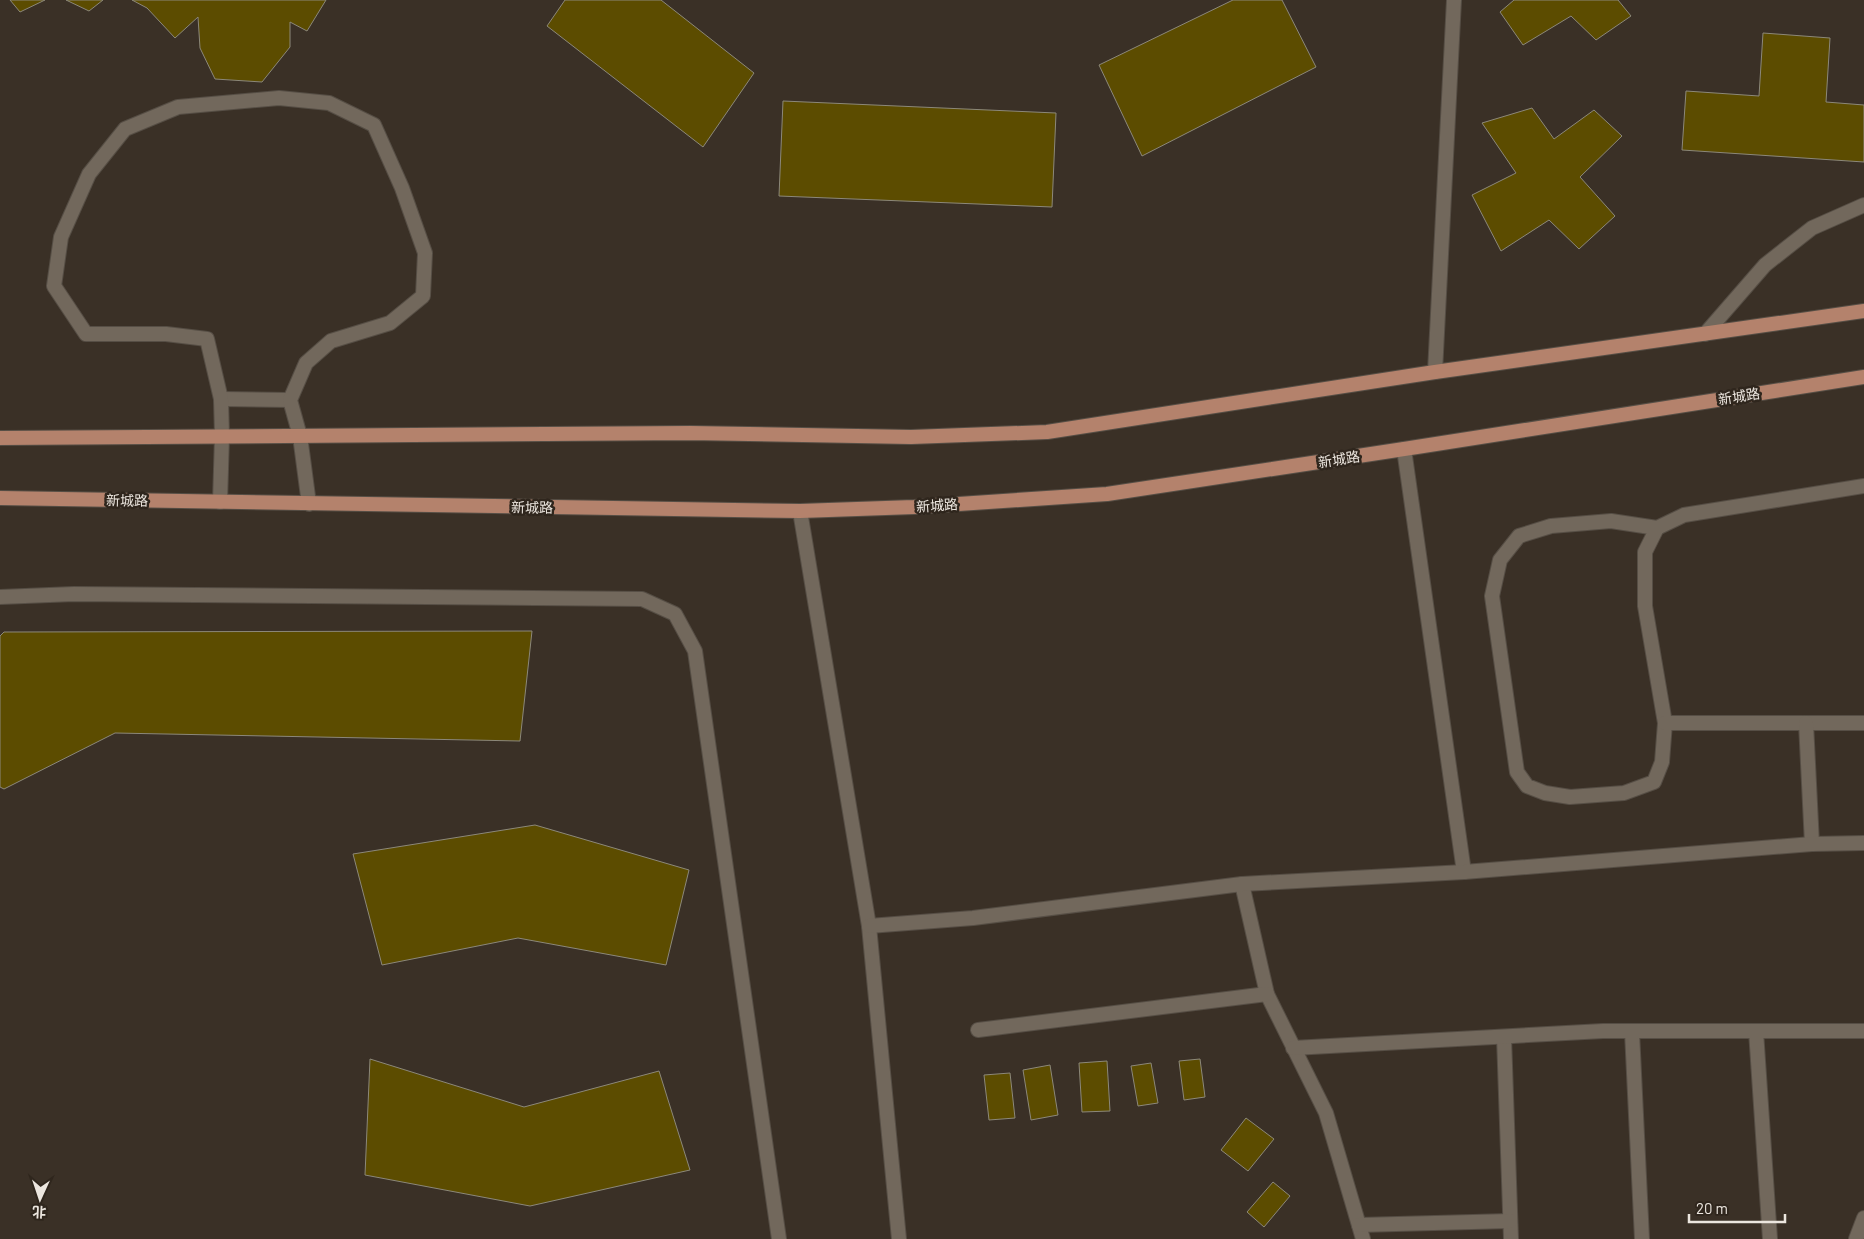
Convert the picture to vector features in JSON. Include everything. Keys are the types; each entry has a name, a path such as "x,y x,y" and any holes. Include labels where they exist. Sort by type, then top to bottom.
{"main road":[{"path":"0,438 690,433 911,437 1047,432 1435,372 1864,311"},
{"name":"新城路","path":"0,498 800,511 914,507 1107,494 1864,377"}],"street":[{"path":"1435,372 1454,0"},
{"path":"220,502 221,399 207,339 166,334 86,334 54,286 61,237 89,174 125,129 178,107 279,98 329,103 374,125 402,188 425,253 423,296 390,323 332,341 306,363 290,400 300,436 309,504"},
{"path":"1706,334 1765,265 1812,228 1864,205"},
{"path":"221,399 290,400"},
{"path":"1404,449 1464,872"},
{"path":"1657,528 1612,521 1551,526 1519,536 1500,560 1492,596 1517,772 1527,786 1546,793 1570,797 1624,793 1654,782 1662,762 1665,723 1644,606 1645,552 1657,528 1684,514 1864,486"},
{"path":"800,511 869,926 899,1239"},
{"path":"0,598 84,594 642,598 675,614 695,651 779,1239"},
{"path":"1665,723 1864,723"},
{"path":"1806,723 1812,844"},
{"path":"869,926 973,918 1242,884 1464,872 1812,844 1864,843"},
{"path":"1242,884 1267,994 1326,1113 1363,1239"},
{"path":"978,1030 1267,994"},
{"path":"1293,1048 1604,1031 1864,1031"},
{"path":"1756,1031 1770,1239"},
{"path":"1632,1032 1642,1239"},
{"path":"1504,1037 1511,1239"},
{"path":"1856,1239 1864,1218"},
{"path":"1359,1225 1510,1221"}],"building":[{"path":"10,0 45,0 20,12"},
{"path":"66,0 103,0 89,11"},
{"path":"132,0 326,0 307,31 290,22 290,47 262,82 215,79 200,48 198,17 175,38 147,8"},
{"path":"565,0 661,0 754,73 703,147 547,26"},
{"path":"1233,0 1282,0 1316,67 1142,156 1099,65"},
{"path":"1514,0 1618,0 1631,16 1596,40 1571,16 1523,45 1500,12"},
{"path":"1763,33 1830,38 1826,102 1864,105 1864,162 1682,150 1686,91 1759,96"},
{"path":"783,101 1056,113 1052,207 779,196"},
{"path":"1532,108 1554,139 1594,110 1622,136 1580,177 1615,216 1579,249 1549,220 1501,251 1472,195 1516,173 1482,123"},
{"path":"532,631 520,741 115,733 4,789 0,787 0,636 4,632"},
{"path":"535,825 689,870 666,965 518,938 382,965 353,854"},
{"path":"370,1059 524,1107 659,1071 690,1170 530,1206 365,1175"},
{"path":"1200,1059 1205,1097 1184,1100 1179,1061"},
{"path":"1107,1061 1110,1111 1082,1112 1079,1063"},
{"path":"1151,1063 1158,1103 1138,1106 1131,1066"},
{"path":"1050,1065 1058,1115 1031,1120 1023,1070"},
{"path":"1010,1073 1015,1118 989,1120 984,1075"},
{"path":"1246,1118 1274,1139 1248,1171 1221,1150"},
{"path":"1273,1182 1290,1196 1264,1227 1247,1212"}]}
